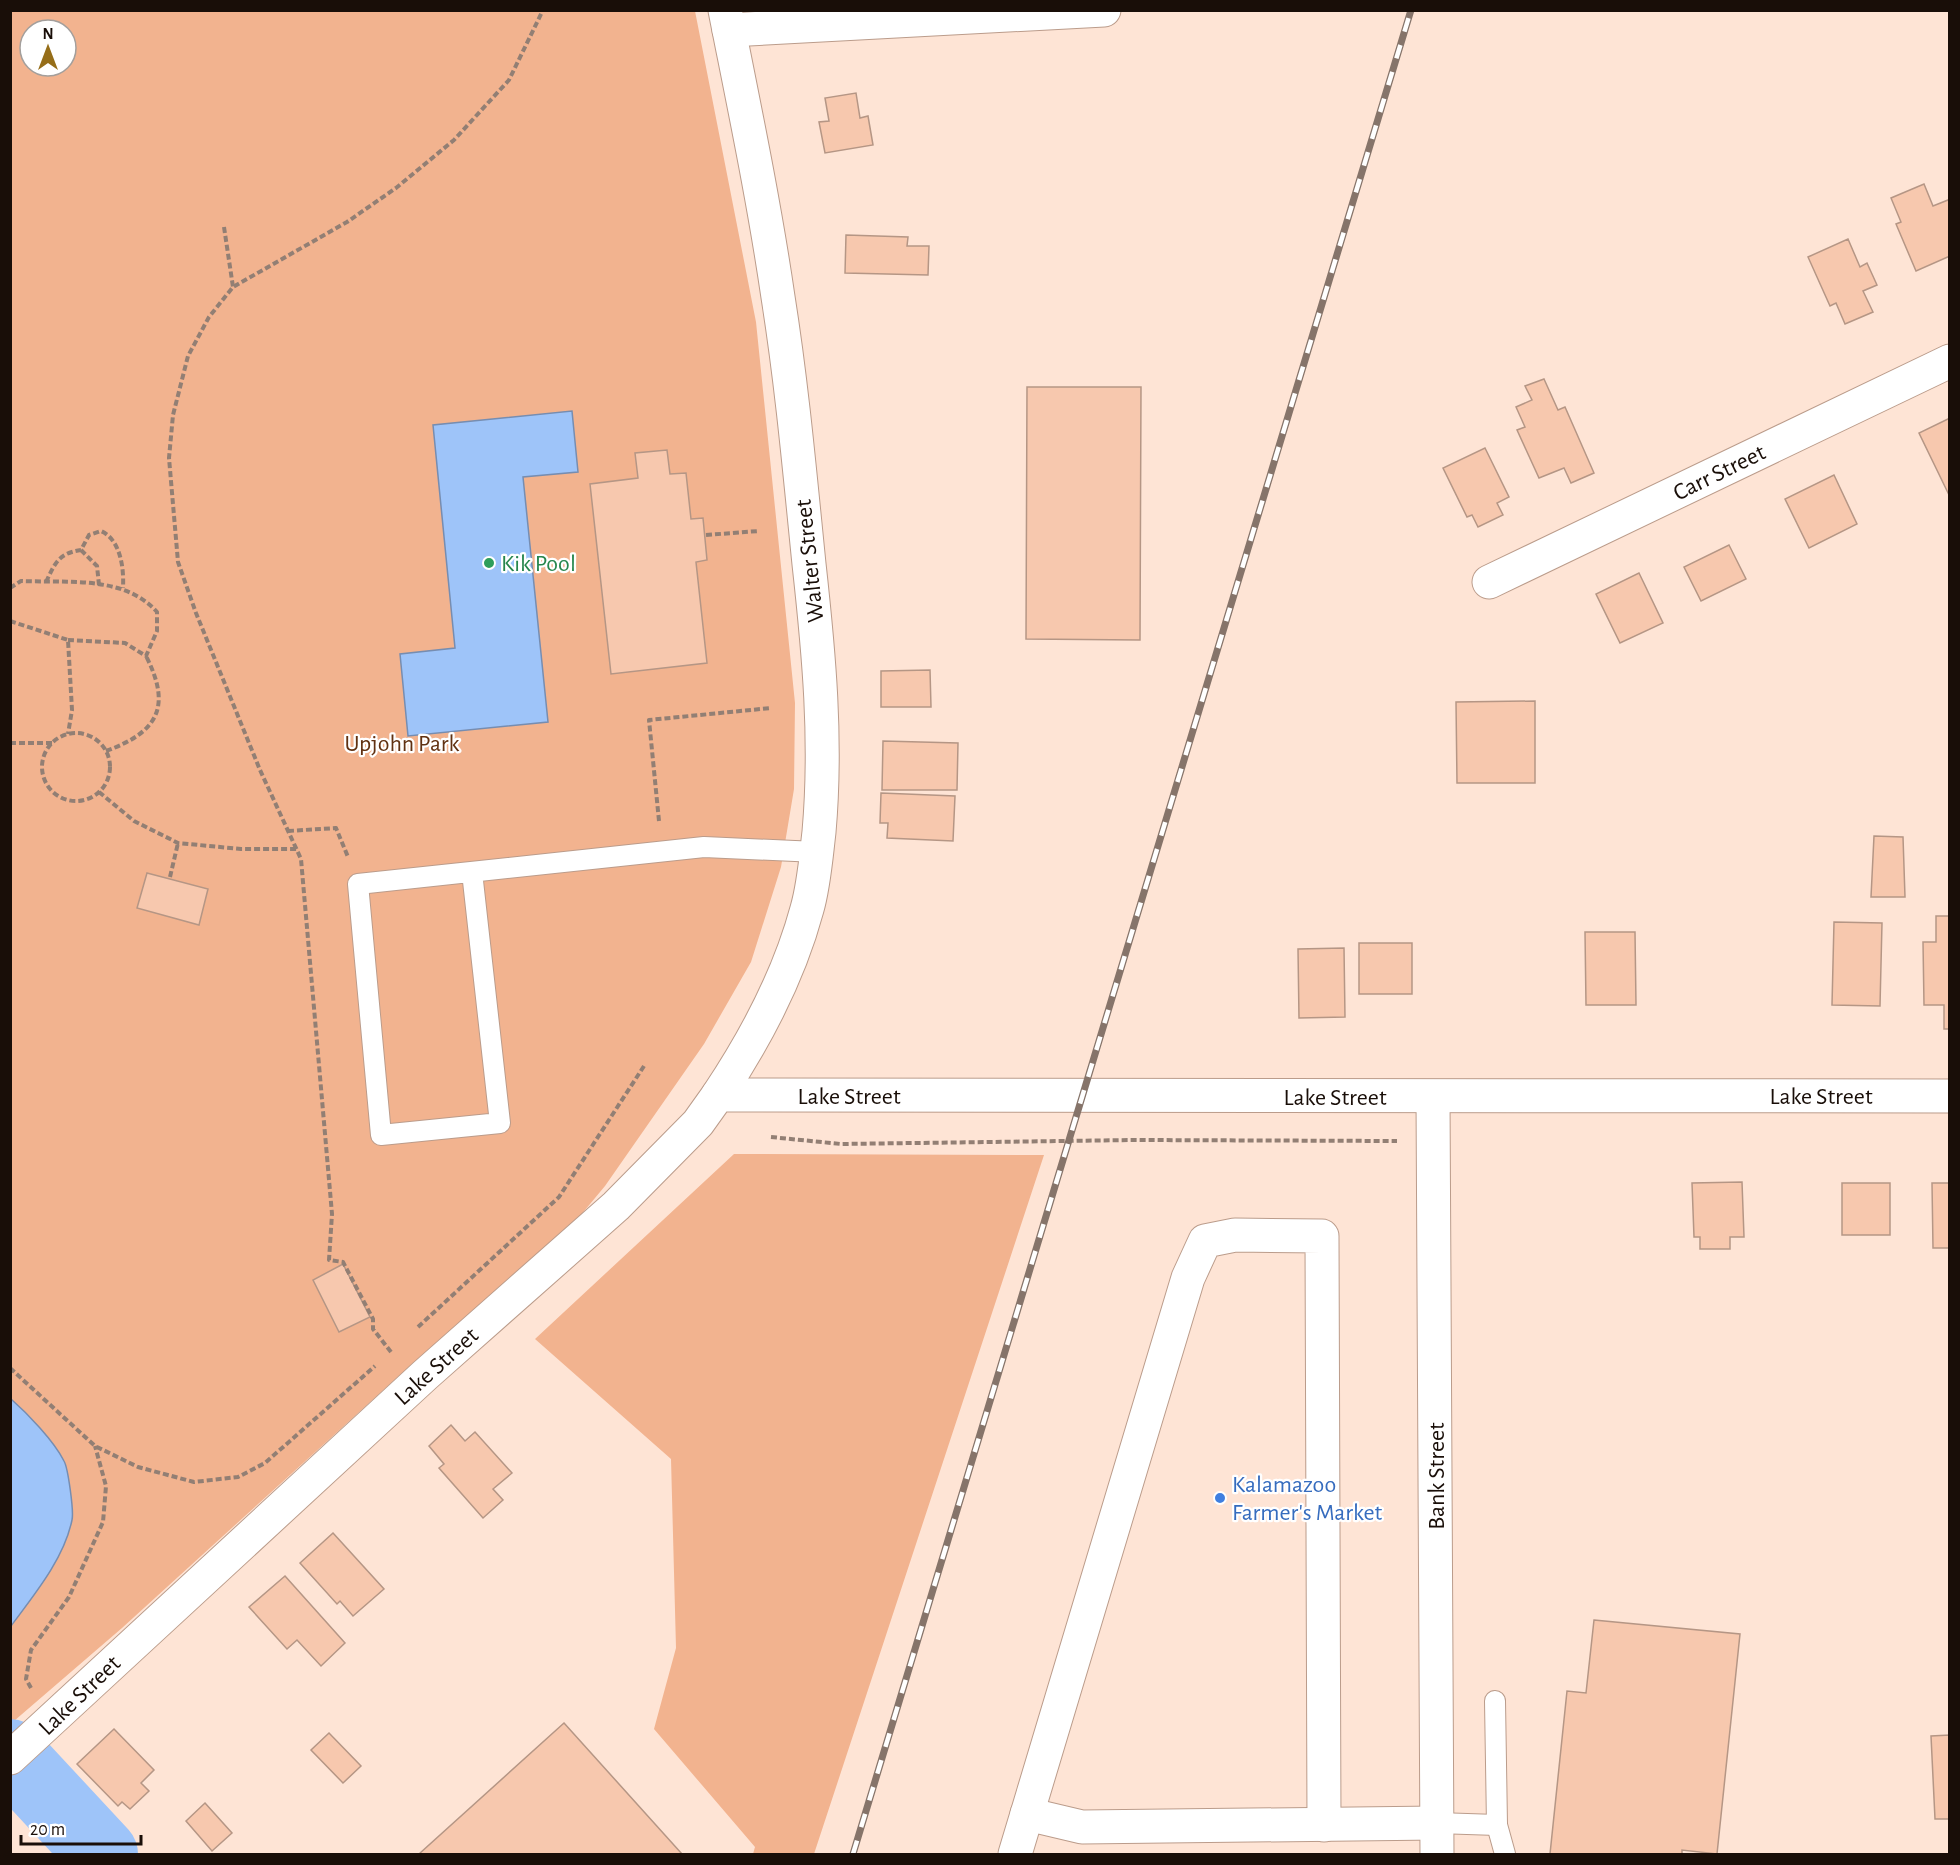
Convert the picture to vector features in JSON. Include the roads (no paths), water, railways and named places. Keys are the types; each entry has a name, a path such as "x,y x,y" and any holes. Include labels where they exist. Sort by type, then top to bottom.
{"street":[{"path":"727,20 1104,10"},
{"name":"Walter Street","path":"718,1095 743,1058 770,1008 808,908 817,852 823,783 823,710 792,395 778,295 727,20"},
{"name":"Carr Street","path":"1489,582 1950,362"},
{"name":"Lake Street","path":"31,1739 424,1375 616,1206 698,1123 718,1095 1950,1096"},
{"name":"Bank Street","path":"1433,1097 1437,1839"},
{"path":"1015,1854 1188,1278 1205,1241 1235,1235 1322,1236 1324,1825"},
{"path":"1027,1814 1082,1827 1324,1825 1437,1839"}],"lane":[{"path":"472,872 500,1123 381,1135 358,884 704,847 817,852"},
{"path":"1496,1701 1497,1825 1505,1854"},
{"path":"1437,1839 1497,1825"}],"water":[{"name":"Kik Pool","path":"572,411 578,472 523,477 548,722 408,736 400,654 455,648 433,425"},
{"path":"11,1399 32,1419 60,1453 66,1465 69,1480 72,1520 55,1563 11,1626"},
{"path":"52,1771 130,1854 68,1854 18,1802"}],"waterway":[{"path":"10,1755 102,1854"}],"railway":[{"path":"853,1854 1411,10"}],"place":[{"name":"Kik Pool","path":"489,563"},
{"name":"Kalamazoo Farmer's Market","path":"1220,1498"}],"park label":[{"name":"Upjohn Park","path":"402,743"}]}
